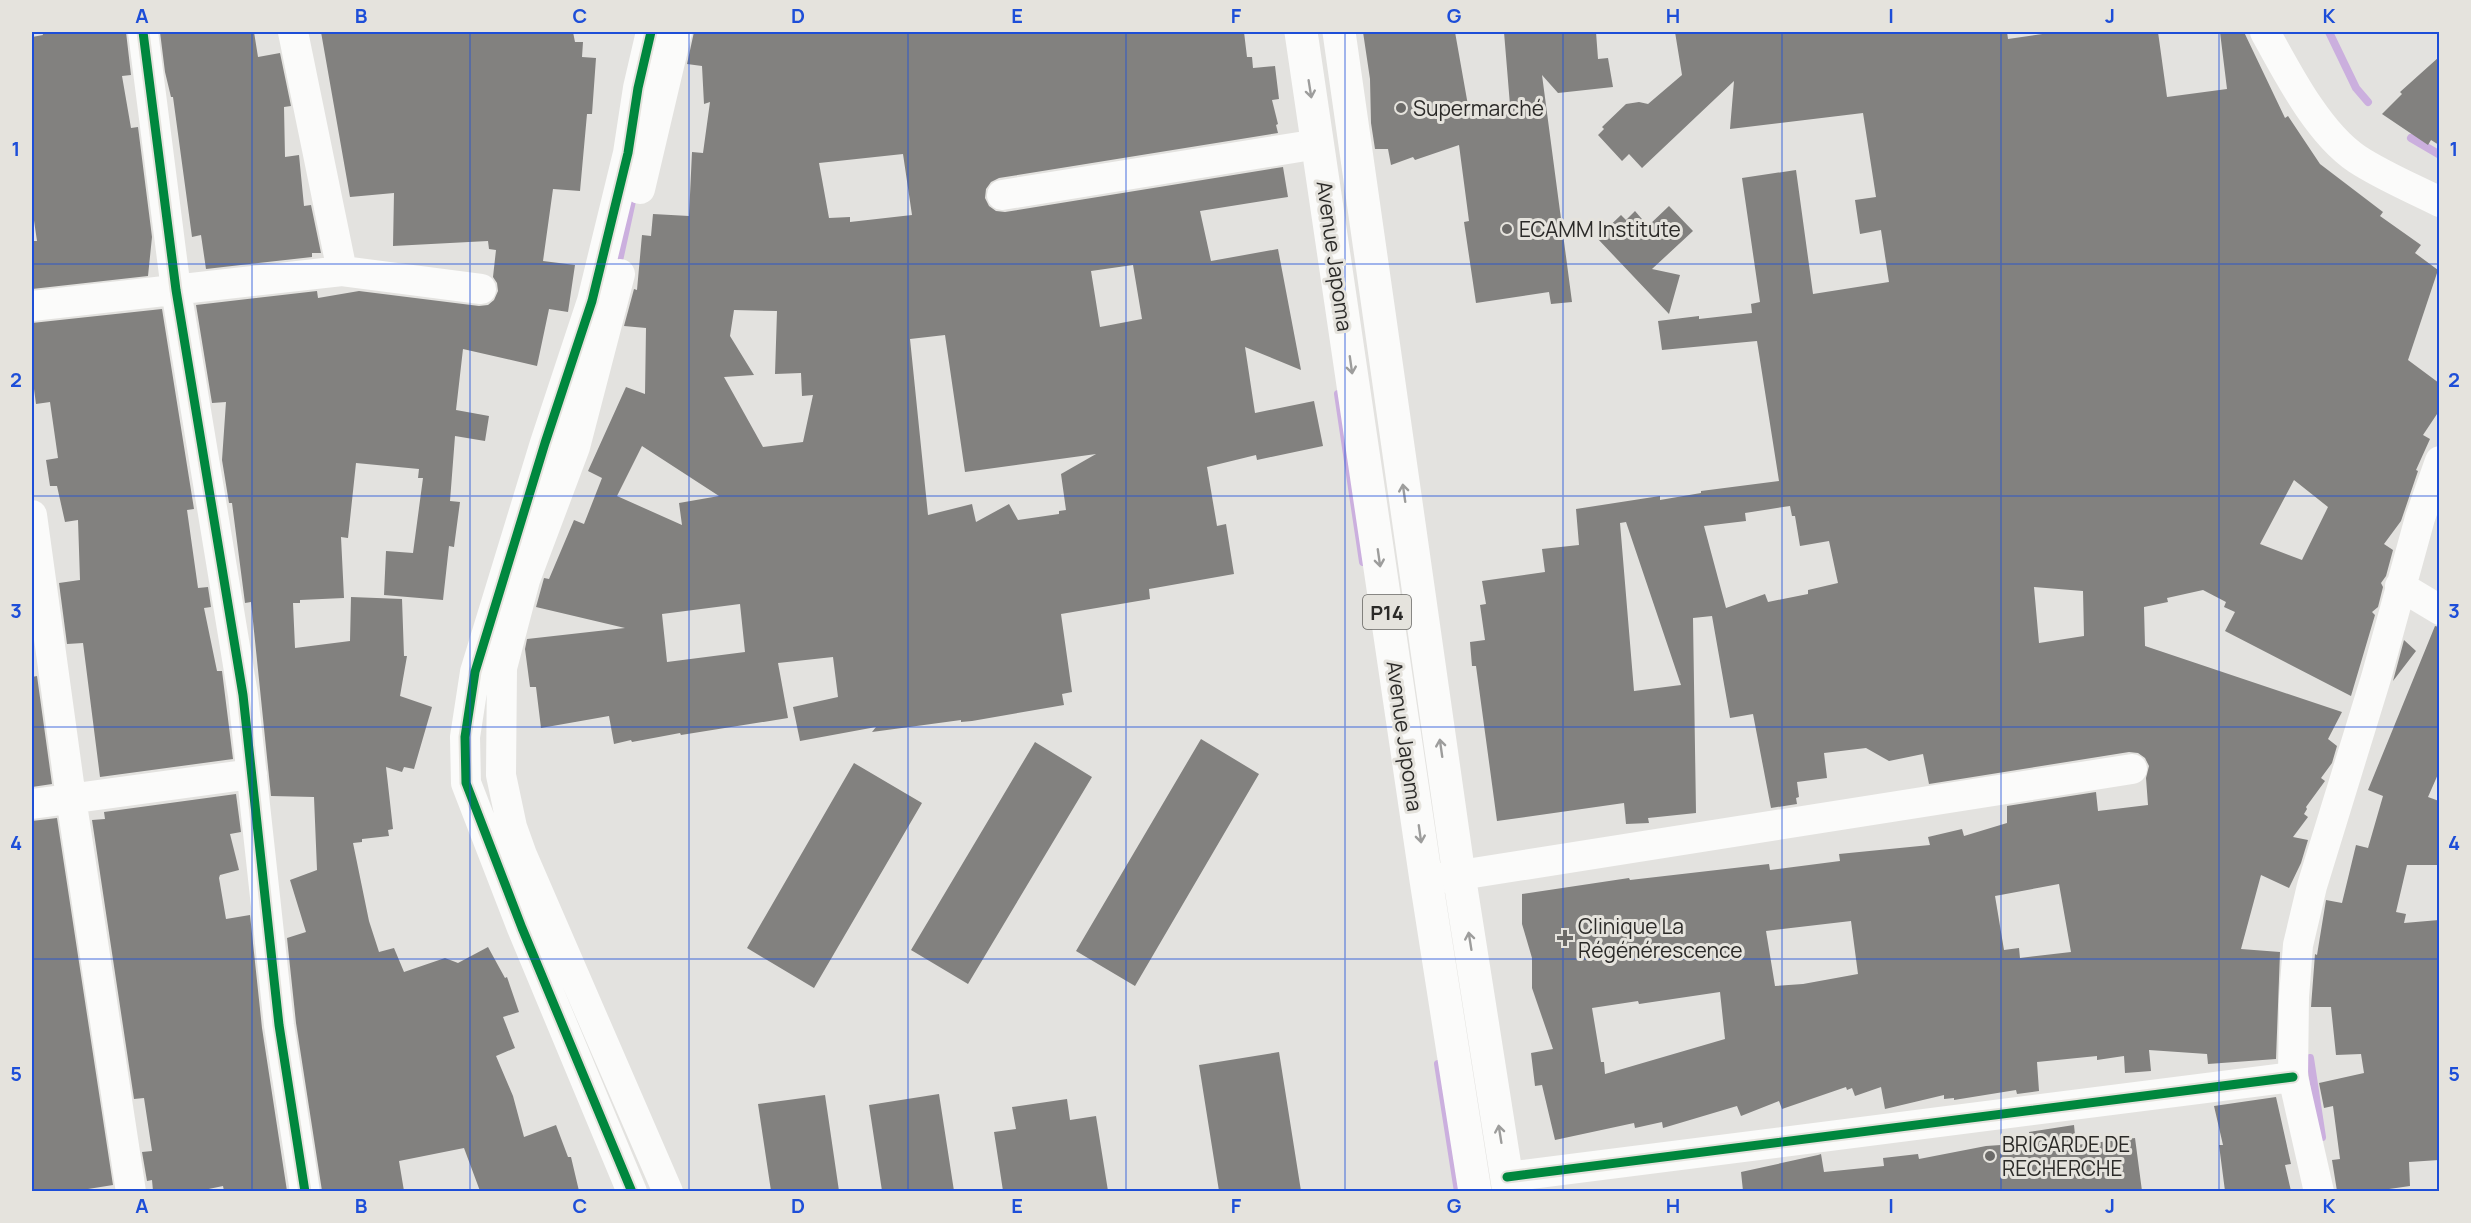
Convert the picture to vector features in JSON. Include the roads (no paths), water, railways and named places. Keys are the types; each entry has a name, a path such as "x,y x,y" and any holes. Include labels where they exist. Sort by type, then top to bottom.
{"main road":[{"name":"Avenue Japoma","path":"1301,32 1426,880 1475,1191"},
{"name":"Avenue Japoma","path":"1339,32 1459,875 1508,1184"}],"street":[{"path":"143,32 176,290 243,695 276,1004 305,1191"},
{"path":"293,32 342,271"},
{"path":"632,1191 522,928 466,783 465,737 475,672 545,443 592,301 628,153 638,88 651,32"},
{"path":"668,1191 522,855 512,827 501,775 502,668 525,580 575,447 616,292 677,32"},
{"path":"2265,32 2297,91 2326,129 2355,158 2439,202"},
{"path":"1002,195 1318,144"},
{"path":"32,306 342,271 481,289"},
{"path":"2319,1191 2293,1077 2294,997 2298,945 2305,914 2376,678 2400,586 2439,461"},
{"path":"32,515 71,798 131,1191"},
{"path":"2400,586 2439,610"},
{"path":"1426,880 2132,769"},
{"path":"32,804 252,774"},
{"path":"1508,1184 2293,1077"}],"waterway":[{"path":"2329,32 2356,88 2368,102"},
{"path":"2411,138 2440,155"},
{"path":"617,270 634,192"},
{"path":"1338,394 1363,562"},
{"path":"2310,1058 2322,1137"},
{"path":"1438,1064 1458,1192"}],"place":[{"name":"Supermarché","path":"1401,108"},
{"name":"ECAMM Institute","path":"1507,229"},
{"name":"Clinique La Régénérescence","path":"1565,938"},
{"name":"BRIGARDE DE RECHERCHE","path":"1990,1156"}]}
